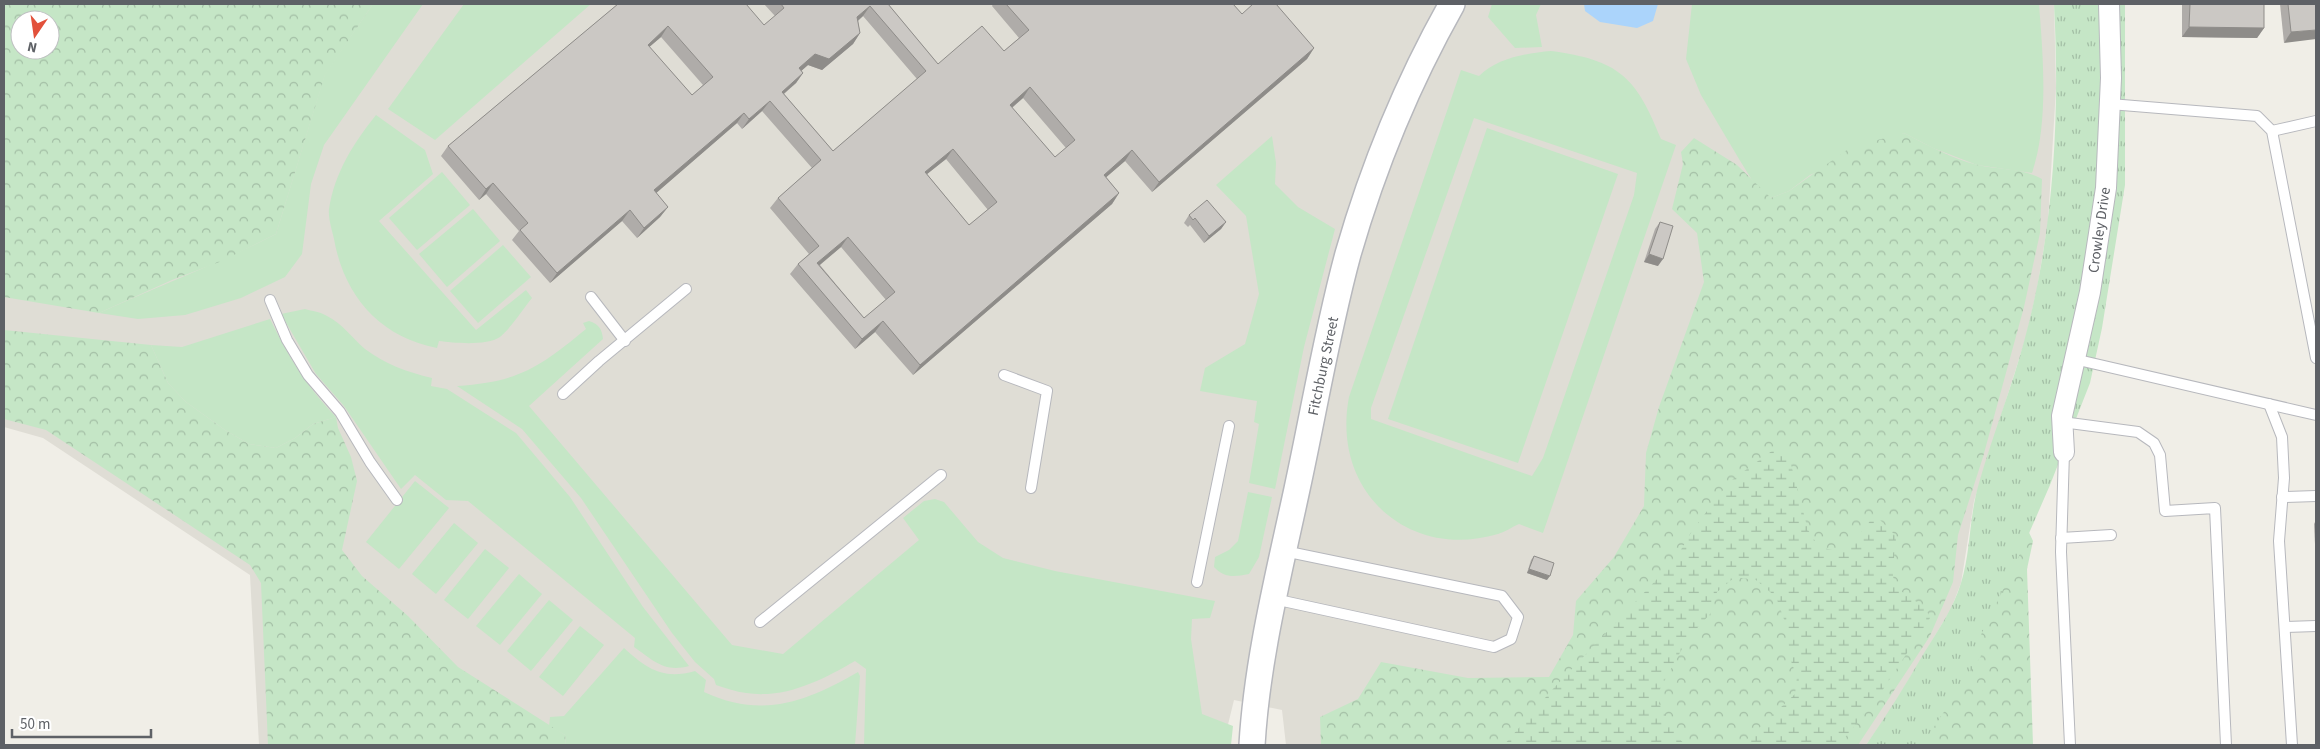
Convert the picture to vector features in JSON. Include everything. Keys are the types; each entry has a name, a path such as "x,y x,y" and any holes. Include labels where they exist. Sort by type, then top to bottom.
{"street":[{"name":"Fitchburg Street","path":"1252,745 1256,703 1274,599 1339,290 1351,245 1383,149 1412,83 1452,4"},
{"name":"Crowley Drive","path":"2064,452 2062,422 2096,255 2106,188 2110,104 2108,4"}],"lane":[{"path":"2110,104 2257,116 2272,131 2316,358"},
{"path":"2272,131 2316,121"},
{"path":"563,394 599,360 625,341 686,289"},
{"path":"591,297 625,341"},
{"path":"270,300 287,340 308,375 340,412 370,462 397,500"},
{"path":"2074,359 2316,415"},
{"path":"1004,375 1047,392 1032,488"},
{"path":"2270,404 2282,437 2282,497 2279,541 2292,745"},
{"path":"2062,422 2138,432 2154,443 2160,455 2165,511 2215,508 2226,745"},
{"path":"1197,582 1229,426"},
{"path":"2064,452 2061,538 2070,745"},
{"path":"760,622 941,475"},
{"path":"2282,497 2316,496"},
{"path":"2061,538 2111,535"},
{"path":"1274,599 1494,648 1511,639 1518,617 1502,596 1284,551"},
{"path":"2285,627 2316,626"}],"shaded area":[{"path":"4,4 2054,4 2056,88 2048,222 2037,289 2026,337 1974,501 1961,583 1951,609 1888,714 1866,745 1286,745 1282,710 1234,700 1223,745 259,745 250,575 43,438 4,427"}],"green space":[{"path":"4,4 373,4 325,75 276,234 222,261 172,280 99,313 4,297"},
{"path":"373,4 423,4 324,145 311,184 302,254 285,277 241,298 185,315 138,319 99,313 276,234 325,74"},
{"path":"464,4 591,4 435,140 388,109"},
{"path":"1492,4 1541,4 1536,15 1542,47 1515,48 1488,17"},
{"path":"1692,4 2039,4 2043,67 2043,111 2041,133 2032,173 1977,165 1933,148 1904,133 1810,175 1789,191 1771,198 1755,185 1739,159 1701,95 1686,59"},
{"path":"2054,4 2125,4 2125,185 2102,328 2090,383 2050,485 2017,561 1976,645 1981,656 1922,745 1866,745 1940,628 1958,593 1964,571 1973,508 1979,483 2025,338 2043,256 2053,172 2056,88"},
{"path":"1551,51 1593,60 1609,66 1622,75 1643,100 1661,139 1676,145 1543,533 1519,524 1498,534 1465,540 1434,537 1406,527 1383,511 1364,488 1352,461 1347,431 1349,397 1461,70 1479,76 1503,61 1522,55","holes":["1474,118 1637,173 1634,195 1543,458 1532,476 1371,419 1371,408"]},
{"path":"376,115 425,150 433,174 379,221 476,330 526,290 532,298 513,324 500,337 479,343 439,341 437,348 417,342 398,334 382,324 356,296 346,279 330,224 329,209 340,171 346,159"},
{"path":"1487,128 1618,174 1518,463 1388,419"},
{"path":"1904,133 1959,159 1986,167 2019,171 2042,179 2040,233 2024,307 1983,457 1958,535 1953,582 1930,636 1858,745 1321,745 1320,717 1358,699 1381,662 1468,678 1549,677 1573,635 1576,601 1614,557 1644,506 1646,453 1659,407 1704,282 1697,233 1672,209 1683,164 1681,152 1694,138 1737,165 1771,198 1789,191 1851,147"},
{"path":"1272,136 1276,163 1275,184 1298,207 1335,229 1304,347 1275,489 1249,483 1259,424 1254,422 1257,401 1200,391 1205,368 1245,344 1259,294 1246,216 1216,185"},
{"path":"442,172 470,205 417,250 389,218"},
{"path":"473,209 500,241 447,287 419,254"},
{"path":"503,245 531,277 478,323 450,291"},
{"path":"305,309 333,319 365,349 380,359 397,367 432,378 431,386 447,389 516,433 570,497 643,607 689,666 673,668 659,664 634,647 635,638 468,501 446,500 415,475 401,489 344,406 316,374 281,314"},
{"path":"270,319 299,371 336,417 313,424 295,438 276,448 249,444 225,430 186,402 168,383 151,345 182,347"},
{"path":"589,321 599,327 603,339 529,406 732,645 783,654 919,540 903,518 924,501 935,499 944,502 978,542 1003,558 1055,571 1215,601 1210,618 1192,619 1191,639 1202,714 1233,726 1231,745 864,745 866,669 855,661 817,681 789,691 761,694 735,691 716,685 714,679 695,662 672,633 581,498 522,429 457,386 497,381 528,370 570,342 586,329 583,323"},
{"path":"4,330 151,345 168,383 186,402 225,430 249,444 276,448 295,438 313,424 336,417 338,428 351,457 357,481 342,550 362,576 408,616 458,667 565,735 566,745 268,745 261,583 250,565 46,430 4,419"},
{"path":"1776,448 1787,449 1808,530 1819,547 1837,551 1858,536 1875,515 1896,536 1893,572 1895,583 1904,594 1927,611 1930,618 1880,694 1839,745 1741,745 1795,694 1797,677 1791,661 1785,622 1776,597 1756,580 1735,577 1717,592 1710,614 1688,638 1660,689 1659,704 1679,739 1686,745 1504,745 1552,690 1675,560 1692,531 1729,482"},
{"path":"415,481 449,508 399,569 366,542"},
{"path":"1248,492 1272,497 1259,557 1249,574 1226,575 1214,567 1215,557 1229,550 1238,541"},
{"path":"2019,511 2033,541 2027,569 2033,745 1884,745"},
{"path":"454,523 478,543 436,594 412,574"},
{"path":"485,549 509,568 468,619 444,600"},
{"path":"519,574 542,594 500,645 476,626"},
{"path":"549,600 573,620 531,671 507,651"},
{"path":"580,626 604,645 563,696 539,677"},
{"path":"624,648 640,662 656,671 674,674 695,671 706,680 704,692 725,700 745,704 765,705 802,699 839,683 858,672 860,676 855,745 566,745 565,735 549,726 550,717 564,716"}],"water":[{"path":"1584,4 1658,4 1653,21 1637,28 1600,22 1585,11"}],"building":[{"path":"618,4 746,4 764,25 784,8 781,4 888,4 938,64 982,26 1004,51 1029,30 1006,4 1233,4 1242,14 1253,4 1276,4 1314,48 1159,182 1132,150 1104,175 1119,193 920,365 883,321 862,339 798,264 819,246 778,198 821,160 770,101 749,119 744,113 654,190 668,207 644,228 630,210 557,273 520,230 528,223 493,183 486,189 448,146","holes":["870,6 926,71 833,151 782,92 803,73 799,68 815,54 829,59 860,33 857,17","668,26 713,77 692,95 648,45","1030,87 1075,140 1055,157 1010,105","953,149 997,202 969,225 925,172","848,237 895,292 864,318 817,263"]},
{"path":"2190,4 2264,4 2264,28 2189,27"},
{"path":"2288,4 2316,4 2316,30 2291,32"},
{"path":"1207,200 1226,222 1209,236 1195,218 1193,220 1189,215"},
{"path":"1660,222 1673,226 1663,259 1649,254"},
{"path":"1534,556 1554,563 1550,576 1529,569"}]}
